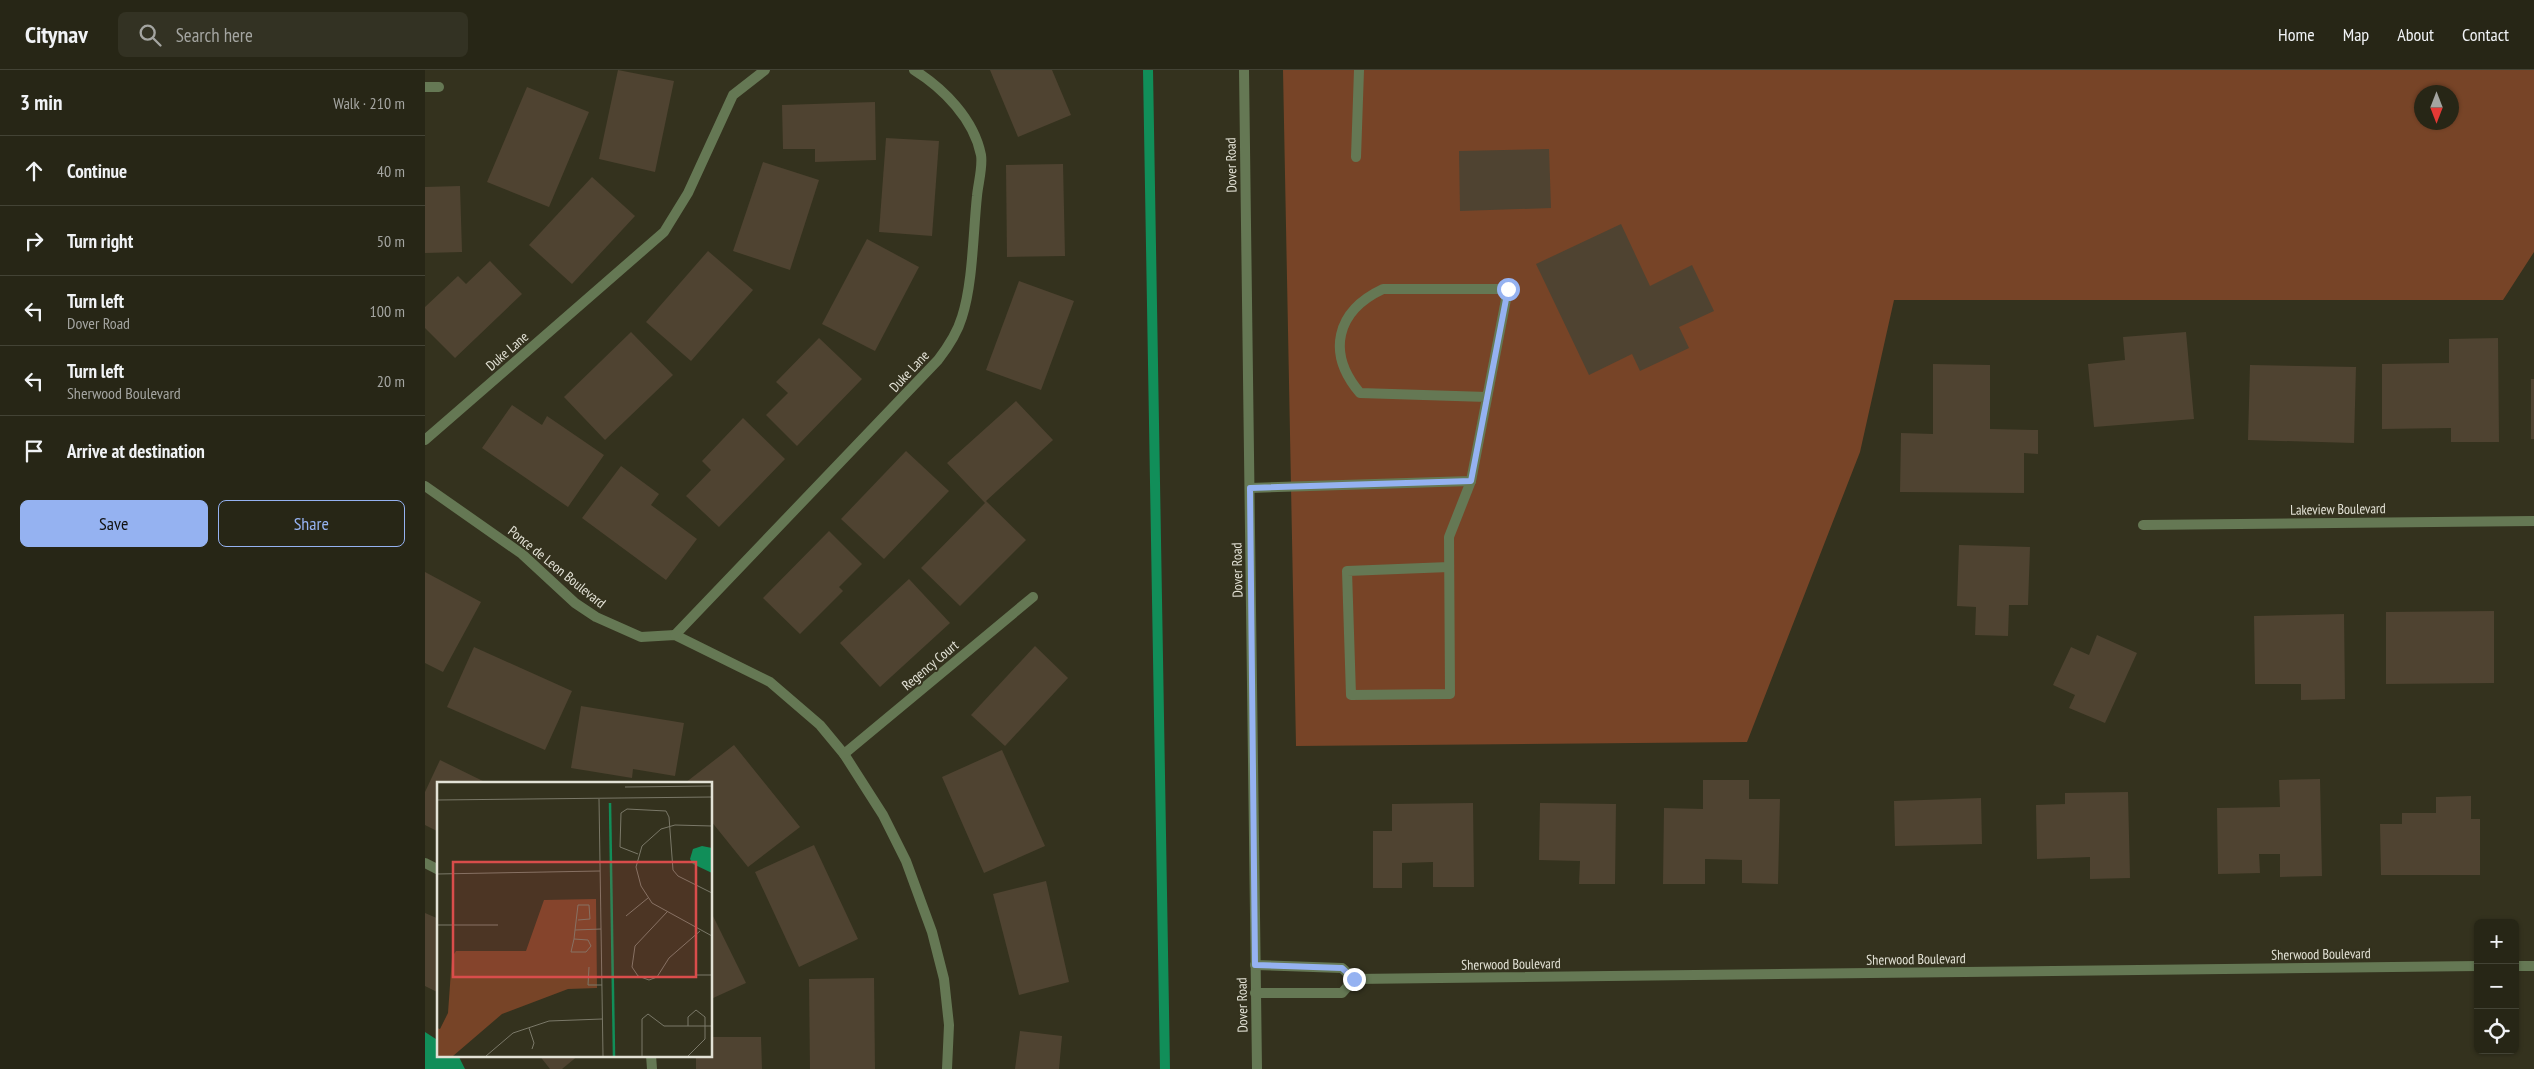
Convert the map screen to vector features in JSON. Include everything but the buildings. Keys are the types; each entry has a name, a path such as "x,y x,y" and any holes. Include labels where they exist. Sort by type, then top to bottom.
{"street":[{"name":"Duke Lane","path":"425,440 664,232 687,193 733,95 765,70"},
{"name":"Duke Lane","path":"675,635 938,360 953,340 963,317 981,156 973,134 945,93 913,70"},
{"name":"Dover Road","path":"1244,70 1257,1069"},
{"path":"1356,157 1359,70"},
{"path":"425,87 439,87"},
{"path":"1449,567 1347,571 1351,695 1450,694 1449,537 1471,481 1508,289 1383,289 1366,297 1353,310 1343,326 1339,343 1341,362 1348,378 1360,393 1487,397"},
{"path":"1250,488 1471,481"},
{"name":"Ponce de Leon Boulevard","path":"425,486 522,554 575,603 596,617 641,637 675,635 770,682 815,719 844,754 883,815 898,846 932,932 945,988 949,1025 947,1069"},
{"name":"Lakeview Boulevard","path":"2143,524 2534,521"},
{"name":"Regency Court","path":"844,754 1033,597"},
{"path":"425,863 437,869"},
{"name":"Sherwood Boulevard","path":"1255,965 1342,968 1354,979 2474,966"},
{"path":"2519,966 2534,966"},
{"path":"1255,993 1342,993 1354,979"},
{"path":"651,1056 653,1069"}],"shaded area":[{"path":"1283,70 2534,70 2534,252 2503,300 1894,300 1860,452 1747,742 1296,746"},
{"path":"425,1032 437,1040 437,1056 458,1056 465,1069 425,1069"}],"waterway":[{"path":"1148,70 1165,1069"}],"route":[{"path":"1354,979 1342,968 1255,965 1250,488 1471,481 1508,289"}]}
